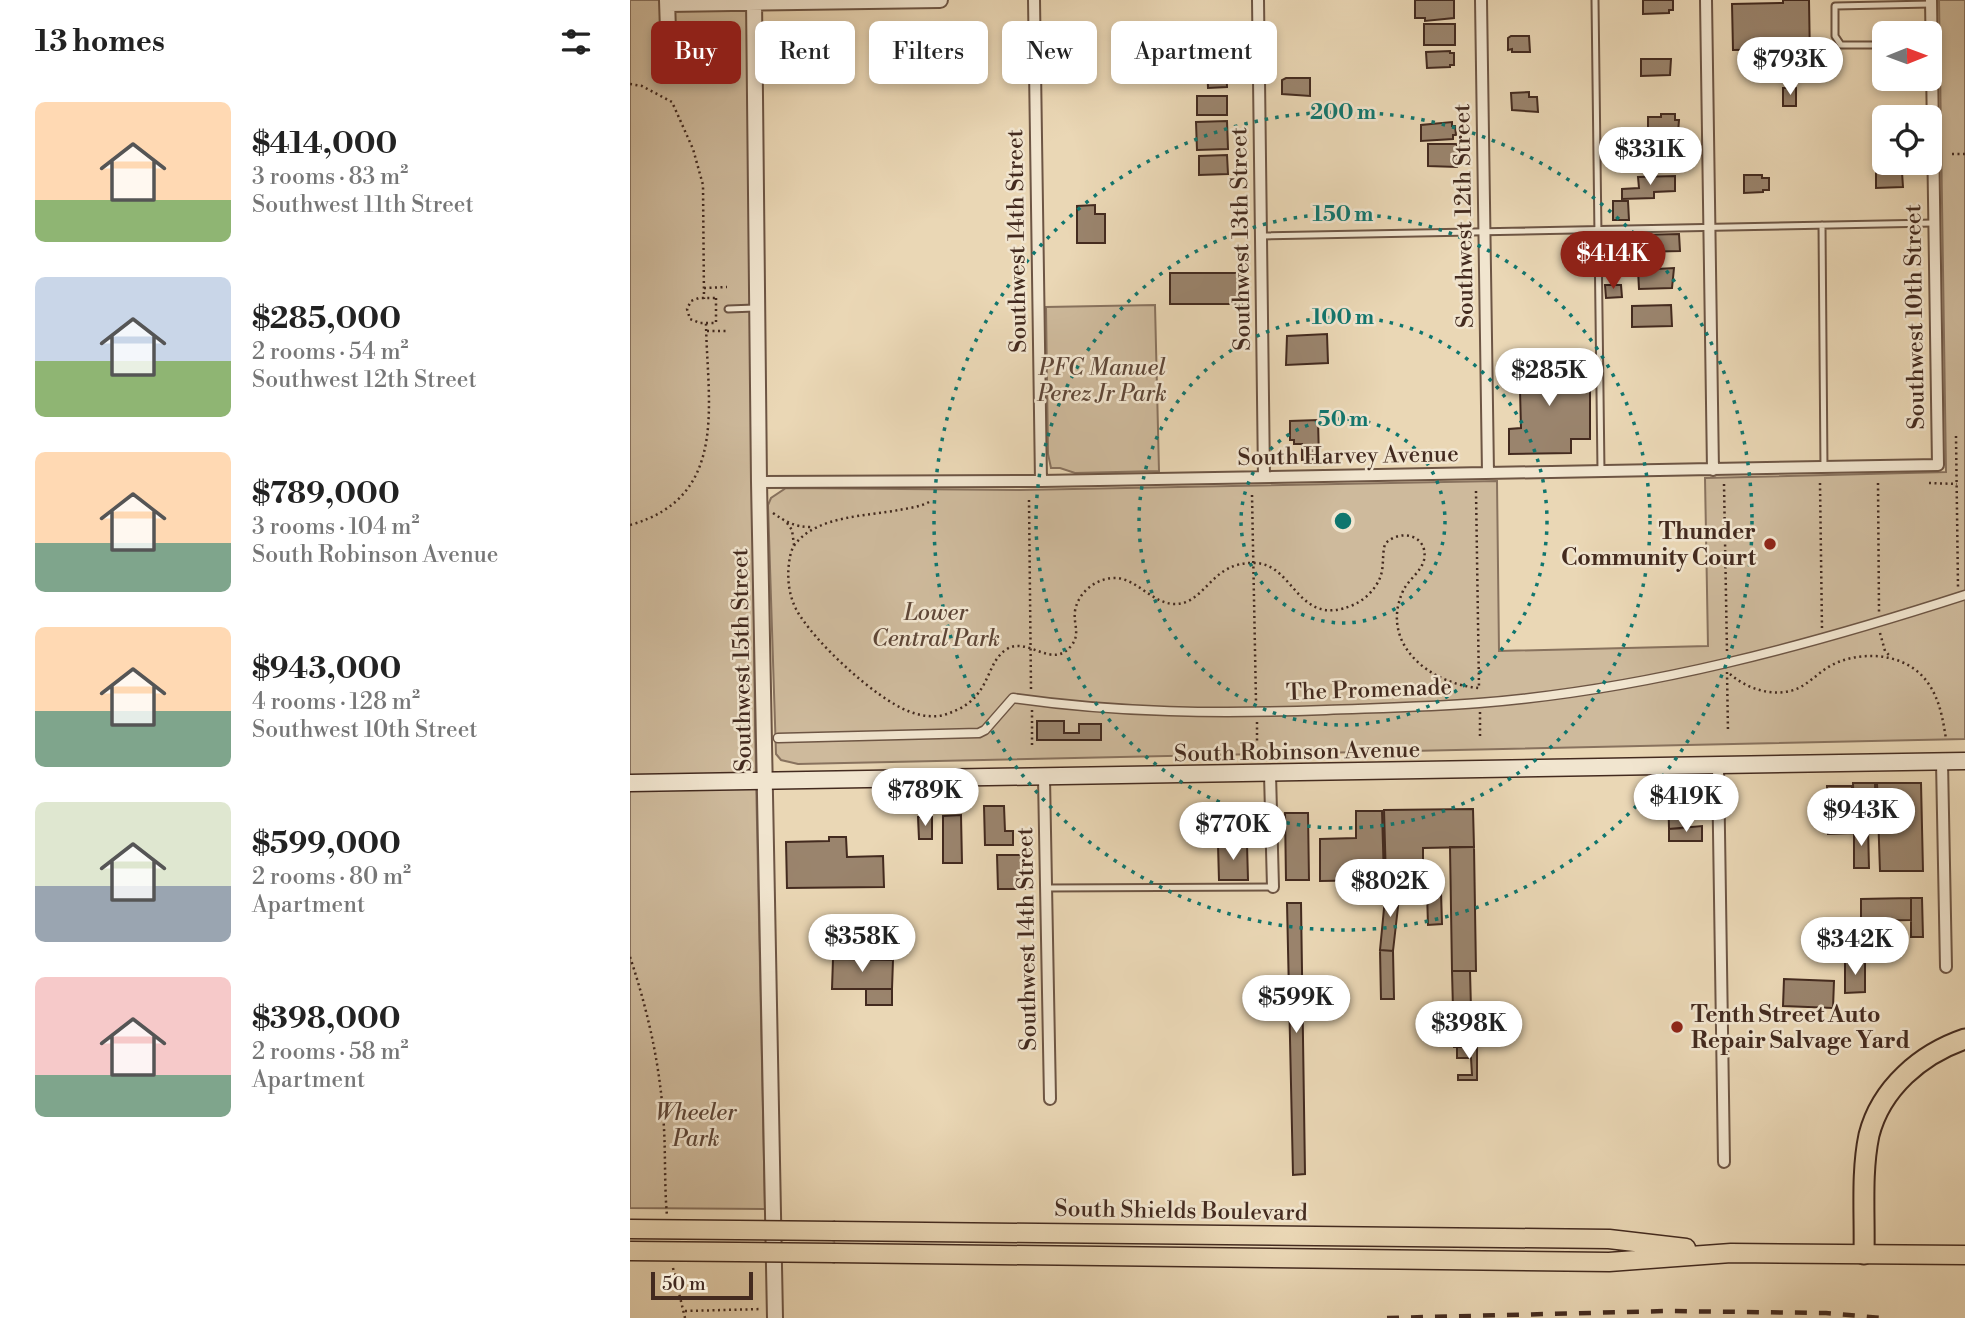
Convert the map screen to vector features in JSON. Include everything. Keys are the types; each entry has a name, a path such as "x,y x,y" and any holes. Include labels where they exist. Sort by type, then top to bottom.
{"highway":[{"path":"1864,1254 1867,1154 1876,1116 1887,1097 1912,1068 1939,1049 1965,1039"}],"main road":[{"name":"South Robinson Avenue","path":"630,783 1965,761"},
{"name":"South Shields Boulevard","path":"630,1229 1609,1240 1731,1253"},
{"name":"South Shields Boulevard","path":"630,1251 1609,1262 1731,1253 1965,1255"}],"street":[{"path":"668,21 668,2 940,0"},
{"name":"Southwest 14th Street","path":"1034,0 1041,481"},
{"name":"Southwest 13th Street","path":"1258,0 1264,477"},
{"name":"Southwest 12th Street","path":"1481,0 1488,473"},
{"path":"1706,0 1713,470"},
{"name":"Southwest 15th Street","path":"754,1 767,781 770,1314"},
{"name":"Southwest 10th Street","path":"1931,2 1931,21"},
{"name":"Southwest 10th Street","path":"1932,91 1938,465"},
{"name":"South Harvey Avenue","path":"760,482 1041,481 1938,465"},
{"name":"The Promenade","path":"778,738 979,733 985,730 1013,698 1141,710 1257,712 1480,703 1551,695 1727,667 1962,596"},
{"path":"1942,762 1945,967"},
{"path":"1718,766 1724,1162"},
{"path":"1270,774 1273,887"},
{"name":"Southwest 14th Street","path":"1044,778 1050,1099"}],"lane":[{"path":"1595,0 1601,471"},
{"path":"1872,45 1841,45 1835,36 1835,3 1931,2"},
{"path":"1261,236 1934,223"},
{"path":"1822,225 1824,468"},
{"path":"728,309 758,308"},
{"path":"1046,888 1273,887"}],"path":[{"path":"630,84 642,86 672,102 693,149 703,186 704,299"},
{"path":"1952,154 1965,154"},
{"path":"704,288 727,287"},
{"path":"716,298 716,323 706,323 695,322 687,313 691,301 716,298"},
{"path":"630,525 659,514 678,500 694,481 702,465 707,435 706,323"},
{"path":"706,331 728,331"},
{"path":"1956,436 1962,596"},
{"path":"1820,483 1822,639"},
{"path":"1878,483 1879,623 1885,651 1927,681 1941,712 1946,739"},
{"path":"1929,483 1957,484"},
{"path":"1724,484 1728,732"},
{"path":"1476,491 1480,737"},
{"path":"1252,495 1257,741"},
{"path":"1029,500 1032,746"},
{"path":"773,513 787,523 813,528 929,502"},
{"path":"787,523 792,530 794,545 788,572 789,589 803,619 831,652 894,705 926,716 944,716 968,704 980,693 997,659 1005,650 1012,647 1031,649 1056,656 1063,653 1072,645 1077,635 1074,613 1077,604 1082,594 1097,582 1118,578 1161,601 1175,604 1187,602 1199,595 1217,574 1229,567 1253,563 1270,566 1300,598 1328,611 1360,603 1374,589 1381,575 1385,544 1397,535 1408,534 1417,539 1425,558 1403,591 1398,608 1398,625 1403,642 1414,658 1434,676 1451,684 1479,688"},
{"path":"794,545 813,528"},
{"path":"1727,667 1739,682 1755,690 1790,691 1849,658 1876,655 1891,657"},
{"path":"630,957 649,1020 659,1071 668,1224"},
{"path":"672,1264 685,1318"},
{"path":"684,1311 770,1314"}],"green space":[{"name":"Wheeler Park","path":"630,0 748,0 755,726 765,1209 630,1208"},
{"name":"Lower Central Park","path":"1939,0 1965,0 1965,739 798,764 781,760 776,754 768,505 771,498 786,488 1020,490 1497,481 1499,651 1708,646 1705,478 1946,472 1940,91 1942,21 1939,21"},
{"name":"PFC Manuel Perez Jr Park","path":"1155,305 1159,471 1075,473 1051,468 1048,454 1046,307"}],"building":[{"path":"1415,0 1454,0 1454,18 1425,21 1425,18 1415,18"},
{"path":"1643,0 1673,0 1673,10 1669,10 1669,13 1643,14"},
{"path":"1783,0 1809,0 1810,61 1788,61 1788,49 1733,50 1732,4 1783,3"},
{"path":"1424,24 1455,24 1455,45 1424,45"},
{"path":"1529,36 1530,52 1508,50 1508,38"},
{"path":"1426,52 1454,53 1454,65 1427,68"},
{"path":"1641,59 1671,59 1670,75 1641,76"},
{"path":"1310,78 1310,96 1282,94 1282,80"},
{"path":"1208,84 1227,84 1227,87 1208,88"},
{"path":"1783,88 1796,88 1796,106 1783,106"},
{"path":"1529,92 1529,97 1537,97 1538,112 1512,110 1511,93"},
{"path":"1197,96 1227,96 1227,115 1197,115"},
{"path":"1661,114 1675,114 1675,120 1679,120 1678,133 1648,135 1648,117 1661,117"},
{"path":"1227,121 1228,149 1197,150 1196,122"},
{"path":"1452,122 1456,135 1453,135 1453,139 1421,141 1421,125"},
{"path":"1428,144 1457,144 1457,167 1428,166"},
{"path":"1227,155 1228,174 1199,175 1199,156"},
{"path":"1744,175 1762,175 1762,178 1769,178 1769,190 1744,193"},
{"path":"1876,175 1902,175 1903,187 1876,188"},
{"path":"1675,176 1675,191 1654,192 1654,198 1622,199 1622,189 1639,188 1638,177"},
{"path":"1613,201 1628,201 1629,220 1613,220"},
{"path":"1095,205 1095,214 1105,214 1105,243 1077,243 1077,206"},
{"path":"1679,234 1680,251 1639,252 1638,235"},
{"path":"1619,252 1653,252 1654,264 1619,265"},
{"path":"1674,268 1672,288 1639,289 1638,270"},
{"path":"1170,273 1242,273 1242,304 1170,304"},
{"path":"1605,285 1621,285 1622,297 1606,298"},
{"path":"1671,305 1672,326 1632,327 1632,306"},
{"path":"1327,334 1328,363 1286,365 1287,336"},
{"path":"1565,350 1565,376 1548,376 1548,386 1567,385 1567,389 1590,389 1590,439 1571,439 1571,453 1509,454 1509,429 1521,428 1520,390 1529,390 1529,377 1521,377 1520,351"},
{"path":"1318,420 1319,459 1302,460 1302,444 1294,444 1294,440 1290,440 1290,421"},
{"path":"1037,721 1064,721 1064,733 1079,733 1079,724 1101,724 1101,740 1037,740"},
{"path":"1853,783 1875,783 1876,827 1854,827"},
{"path":"1877,783 1921,783 1923,871 1880,871"},
{"path":"1668,784 1676,784 1684,789 1684,828 1669,829"},
{"path":"1827,786 1852,786 1853,833 1828,834"},
{"path":"984,806 1004,806 1005,831 1013,831 1013,845 985,845"},
{"path":"1473,809 1474,847 1423,848 1423,880 1386,880 1384,810"},
{"path":"1356,811 1382,811 1384,880 1320,881 1320,839 1356,838"},
{"path":"1243,813 1244,830 1218,830 1217,814"},
{"path":"1285,813 1308,813 1309,880 1286,880"},
{"path":"961,815 962,863 943,863 943,816"},
{"path":"918,817 932,817 932,839 919,839"},
{"path":"1702,826 1702,841 1669,841 1669,829"},
{"path":"1854,827 1868,827 1869,868 1854,868"},
{"path":"1218,830 1236,830 1236,845 1218,845"},
{"path":"829,837 846,837 847,857 883,856 884,887 787,888 786,842 829,841"},
{"path":"1247,844 1248,880 1219,880 1218,845"},
{"path":"1450,847 1474,847 1476,971 1452,971"},
{"path":"997,855 1024,855 1025,889 998,889"},
{"path":"1386,880 1423,880 1423,889 1386,888"},
{"path":"1386,888 1400,889 1393,951 1380,950"},
{"path":"1441,892 1442,924 1428,925 1427,893"},
{"path":"1911,898 1911,920 1861,921 1861,899"},
{"path":"1911,898 1922,898 1923,937 1911,937"},
{"path":"1287,903 1301,903 1305,1174 1293,1175"},
{"path":"1380,950 1393,951 1394,999 1381,999"},
{"path":"833,959 893,960 892,989 832,989"},
{"path":"1845,961 1865,961 1865,992 1845,993"},
{"path":"1452,971 1470,971 1472,1046 1454,1047"},
{"path":"1784,979 1834,981 1833,1008 1783,1006"},
{"path":"866,989 892,989 892,1005 866,1005"},
{"path":"1457,1047 1477,1047 1477,1080 1458,1080 1458,1075 1472,1075 1471,1058 1457,1058"}],"railway":[{"path":"1387,1318 1666,1311 1826,1313 1882,1318"}],"place":[{"name":"Thunder Community Court","path":"1770,544"},
{"name":"Tenth Street Auto Repair Salvage Yard","path":"1677,1027"}]}
